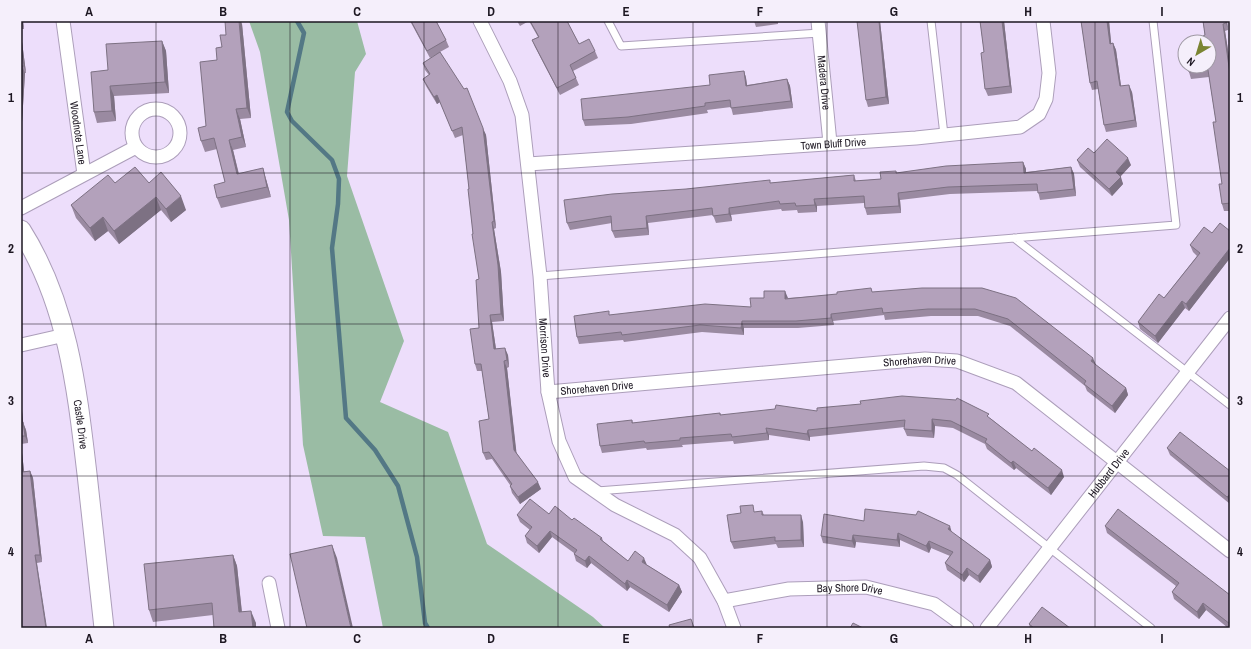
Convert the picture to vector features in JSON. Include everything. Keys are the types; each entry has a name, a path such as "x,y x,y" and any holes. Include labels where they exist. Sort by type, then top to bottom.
{"main road":[{"name":"Castle Drive","path":"24,239 50,286 65,335 77,387 104,628"}],"street":[{"name":"Woodnote Lane","path":"21,208 84,174 63,21"},
{"name":"Morrison Drive","path":"480,21 510,81 522,115 540,276 548,392 559,441 575,477 615,506 675,535 700,558 724,601 734,628"},
{"name":"Town Bluff Drive","path":"528,164 944,135 1020,127 1039,114 1046,99 1049,73 1043,21"},
{"name":"Madera Drive","path":"819,27 830,143"},
{"path":"84,174 136,147"},
{"name":"Hubbard Drive","path":"987,628 1230,318"},
{"path":"21,345 65,335"},
{"name":"Shorehaven Drive","path":"548,392 925,358 957,361 1016,383 1230,551"},
{"path":"269,583 278,628"},
{"name":"Bay Shore Drive","path":"724,601 790,589 866,587 934,604 967,628"}],"lane":[{"path":"608,21 621,46 819,27"},
{"path":"931,21 944,135"},
{"path":"540,276 1176,225 1153,21"},
{"path":"1014,238 1230,405"},
{"path":"595,491 924,466 944,468 957,475 1151,628"}],"green space":[{"path":"249,21 357,21 366,54 355,72 347,176 404,341 380,402 448,432 487,544 593,617 605,628 383,628 365,537 323,536 303,445 289,220 260,52"}],"building":[{"path":"225,21 239,21 247,108 236,109 242,137 229,140 237,174 263,168 267,187 217,198 214,185 225,182 214,138 201,141 198,128 206,126 200,62 217,60 216,48 222,47 220,35 226,35"},
{"path":"411,21 436,21 446,40 427,51"},
{"path":"530,21 567,21 579,44 589,39 595,51 570,65 576,78 557,88 532,40 539,37"},
{"path":"857,21 879,21 886,97 866,100"},
{"path":"980,21 1002,21 1010,86 985,89 981,53 984,52"},
{"path":"1081,21 1107,21 1110,44 1113,43 1120,86 1129,85 1135,120 1104,125 1097,81 1090,83"},
{"path":"1203,21 1225,21 1226,23 1223,24 1230,74 1230,203 1222,204 1219,184 1222,184 1213,122 1216,122 1209,74 1217,74 1217,34 1205,34"},
{"path":"162,41 165,82 110,86 112,111 94,112 91,72 108,70 106,44"},
{"path":"21,46 24,66 22,66 21,88"},
{"path":"440,52 464,89 467,88 483,128 494,221 492,222 498,265 501,314 490,315 494,349 505,348 507,360 504,361 514,450 538,482 518,497 510,486 512,484 489,452 483,453 479,421 489,419 481,364 475,364 470,329 479,328 476,280 479,279 472,234 469,189 462,127 452,131 437,95 434,97 423,79 430,74 423,63"},
{"path":"744,71 746,86 787,79 791,101 731,108 730,100 705,103 705,106 628,117 583,120 581,99 710,85 709,75"},
{"path":"1107,139 1128,158 1116,172 1121,177 1109,189 1077,160 1088,148 1094,153"},
{"path":"1023,162 1024,173 1071,167 1074,189 1038,193 1037,184 948,187 898,193 899,206 865,208 864,196 814,199 815,205 796,206 795,203 780,204 779,201 729,208 729,214 713,216 712,208 646,216 647,228 612,231 611,216 567,223 564,200 612,194 686,189 770,180 770,183 854,175 854,181 881,179 880,172 896,171 896,173 946,166"},
{"path":"135,167 149,183 161,172 181,196 166,209 156,197 114,231 103,217 90,228 71,205 108,175 115,183"},
{"path":"1220,223 1230,231 1230,248 1186,304 1182,301 1155,336 1138,322 1159,294 1164,298 1200,253 1190,245 1204,227 1212,233"},
{"path":"871,288 872,292 922,288 982,288 1016,298 1093,358 1091,361 1126,388 1112,406 1084,384 1086,381 1008,319 975,309 928,309 883,313 882,308 831,314 831,318 796,321 742,321 741,328 700,325 622,335 621,332 577,337 574,316 609,311 609,315 705,304 751,307 750,298 764,298 764,291 785,291 785,299 837,294 837,292"},
{"path":"902,396 956,400 957,398 989,414 987,416 1032,451 1034,448 1062,470 1048,488 1013,461 1011,463 985,442 987,439 951,421 932,419 932,431 904,429 905,420 808,430 807,434 766,428 767,433 732,437 731,434 680,438 680,440 645,443 644,441 600,446 597,424 632,420 632,423 720,413 720,415 775,409 776,405 817,411 817,408 861,404 860,401"},
{"path":"23,422 25,436 21,436 21,423"},
{"path":"1180,432 1230,471 1230,496 1229,495 1227,497 1167,448"},
{"path":"21,458 23,472 30,471 40,555 35,555 46,628 21,628"},
{"path":"530,499 549,514 555,506 572,520 574,518 602,538 600,539 628,561 635,551 644,558 642,562 679,585 667,605 627,580 625,584 589,556 585,561 574,554 577,550 550,531 537,546 525,536 532,527 517,515"},
{"path":"753,505 754,512 762,511 762,515 801,515 801,540 775,541 775,537 731,542 727,515 741,513 740,506"},
{"path":"865,509 916,515 918,511 950,526 948,529 990,560 978,576 967,568 962,575 945,563 953,552 929,541 926,546 898,533 897,540 853,535 852,541 821,536 824,514 864,521"},
{"path":"1118,509 1230,595 1230,624 1203,603 1197,612 1172,592 1179,583 1105,526"},
{"path":"332,545 351,628 307,628 290,554"},
{"path":"233,555 239,612 251,611 253,628 214,628 212,603 149,610 144,564"},
{"path":"1042,607 1070,628 1034,628 1029,624"},
{"path":"691,619 694,628 670,628 669,625"},
{"path":"853,623 863,628 850,628"}],"waterway":[{"path":"297,21 304,33 287,112 292,121 332,160 339,179 338,204 332,248 346,418 375,450 398,486 417,557 425,623 428,628"}]}
